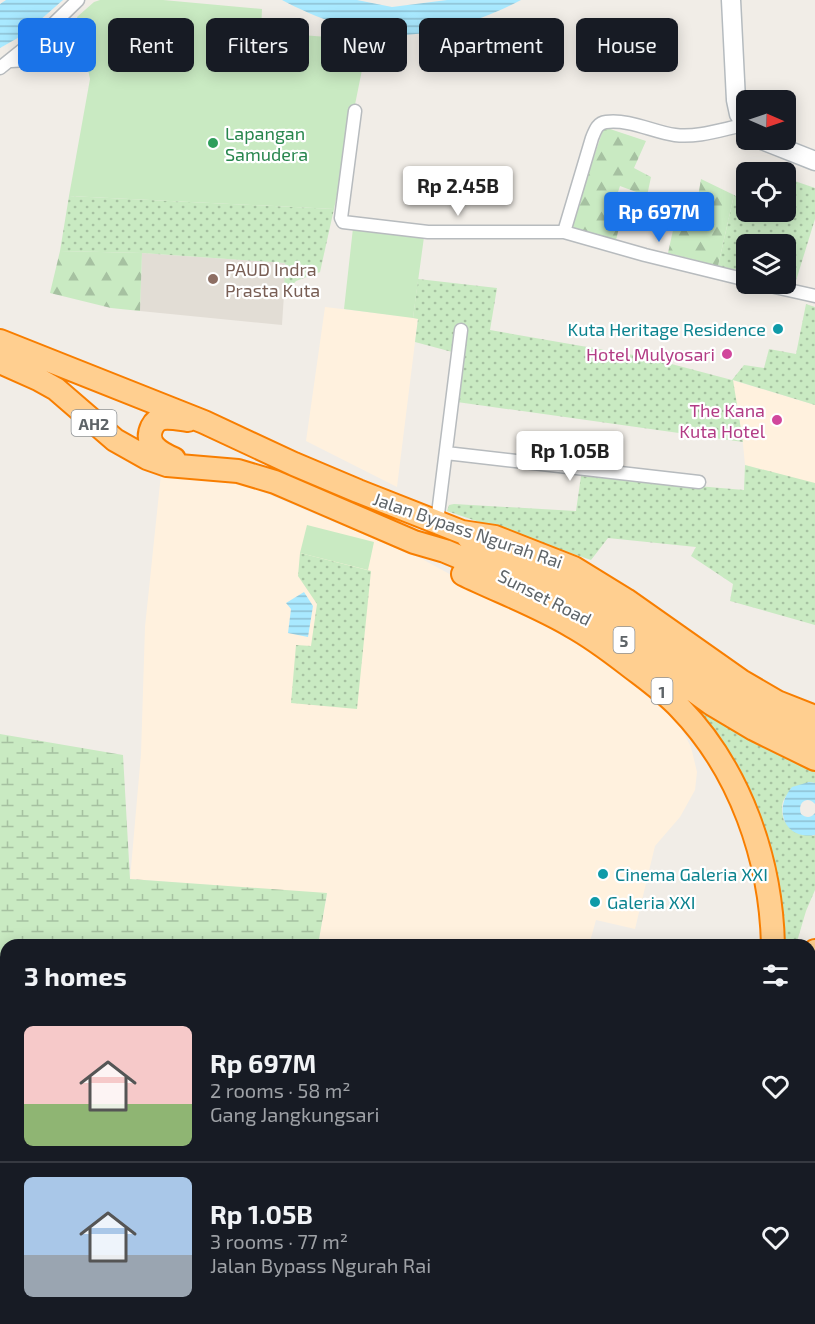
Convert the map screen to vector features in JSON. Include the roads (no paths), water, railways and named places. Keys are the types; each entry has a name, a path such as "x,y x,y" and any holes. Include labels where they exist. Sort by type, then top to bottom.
{"highway":[{"name":"Jalan Bypass Ngurah Rai","path":"0,341 204,422 294,464 462,532 495,537 574,568 626,600 741,681 777,702 815,717"},
{"name":"Jalan Bypass Ngurah Rai","path":"0,362 56,389 97,426 131,450 167,465 238,471 275,482 421,544 442,564 573,626 660,689 680,708 716,754 730,777 753,831 769,896 773,939"},
{"path":"194,468 154,448 150,433 155,423 164,418 204,422"},
{"name":"Sunset Road","path":"462,532 503,558 563,583 592,599 652,639 721,690 815,738"},
{"name":"Sunset Road","path":"421,544 475,564 555,599 621,638 661,669 721,709 754,729 815,759"}],"main road":[{"path":"731,0 736,96"},
{"path":"787,150 815,161"}],"street":[{"path":"0,68 11,61 78,1"},
{"path":"11,61 18,61"},
{"path":"355,111 341,218 343,222 428,232 564,232 736,277"},
{"path":"564,232 598,125 603,122 628,124 676,135 694,135 736,128"},
{"path":"796,292 815,296"},
{"path":"437,522 461,330"},
{"path":"446,453 699,482"}],"water":[{"path":"6,0 63,0 42,18 18,18 18,38 0,48 0,4"},
{"path":"282,0 357,0 392,7 447,0 521,0 480,18 419,18 419,34 412,35 407,35 407,18 322,18"},
{"path":"304,592 313,606 308,637 288,633 291,609 286,603"},
{"path":"809,782 815,783 815,804 806,800 800,810 801,814 807,817 815,813 815,835 796,833 789,828 783,813 783,804 792,787"}],"place":[{"name":"Lapangan Samudera","path":"213,143"},
{"name":"PAUD Indra Prasta Kuta","path":"213,279"},
{"name":"Kuta Heritage Residence","path":"778,329"},
{"name":"Hotel Mulyosari","path":"727,354"},
{"name":"The Kana Kuta Hotel","path":"777,420"},
{"name":"Cinema Galeria XXI","path":"603,874"},
{"name":"Galeria XXI","path":"595,902"}]}
